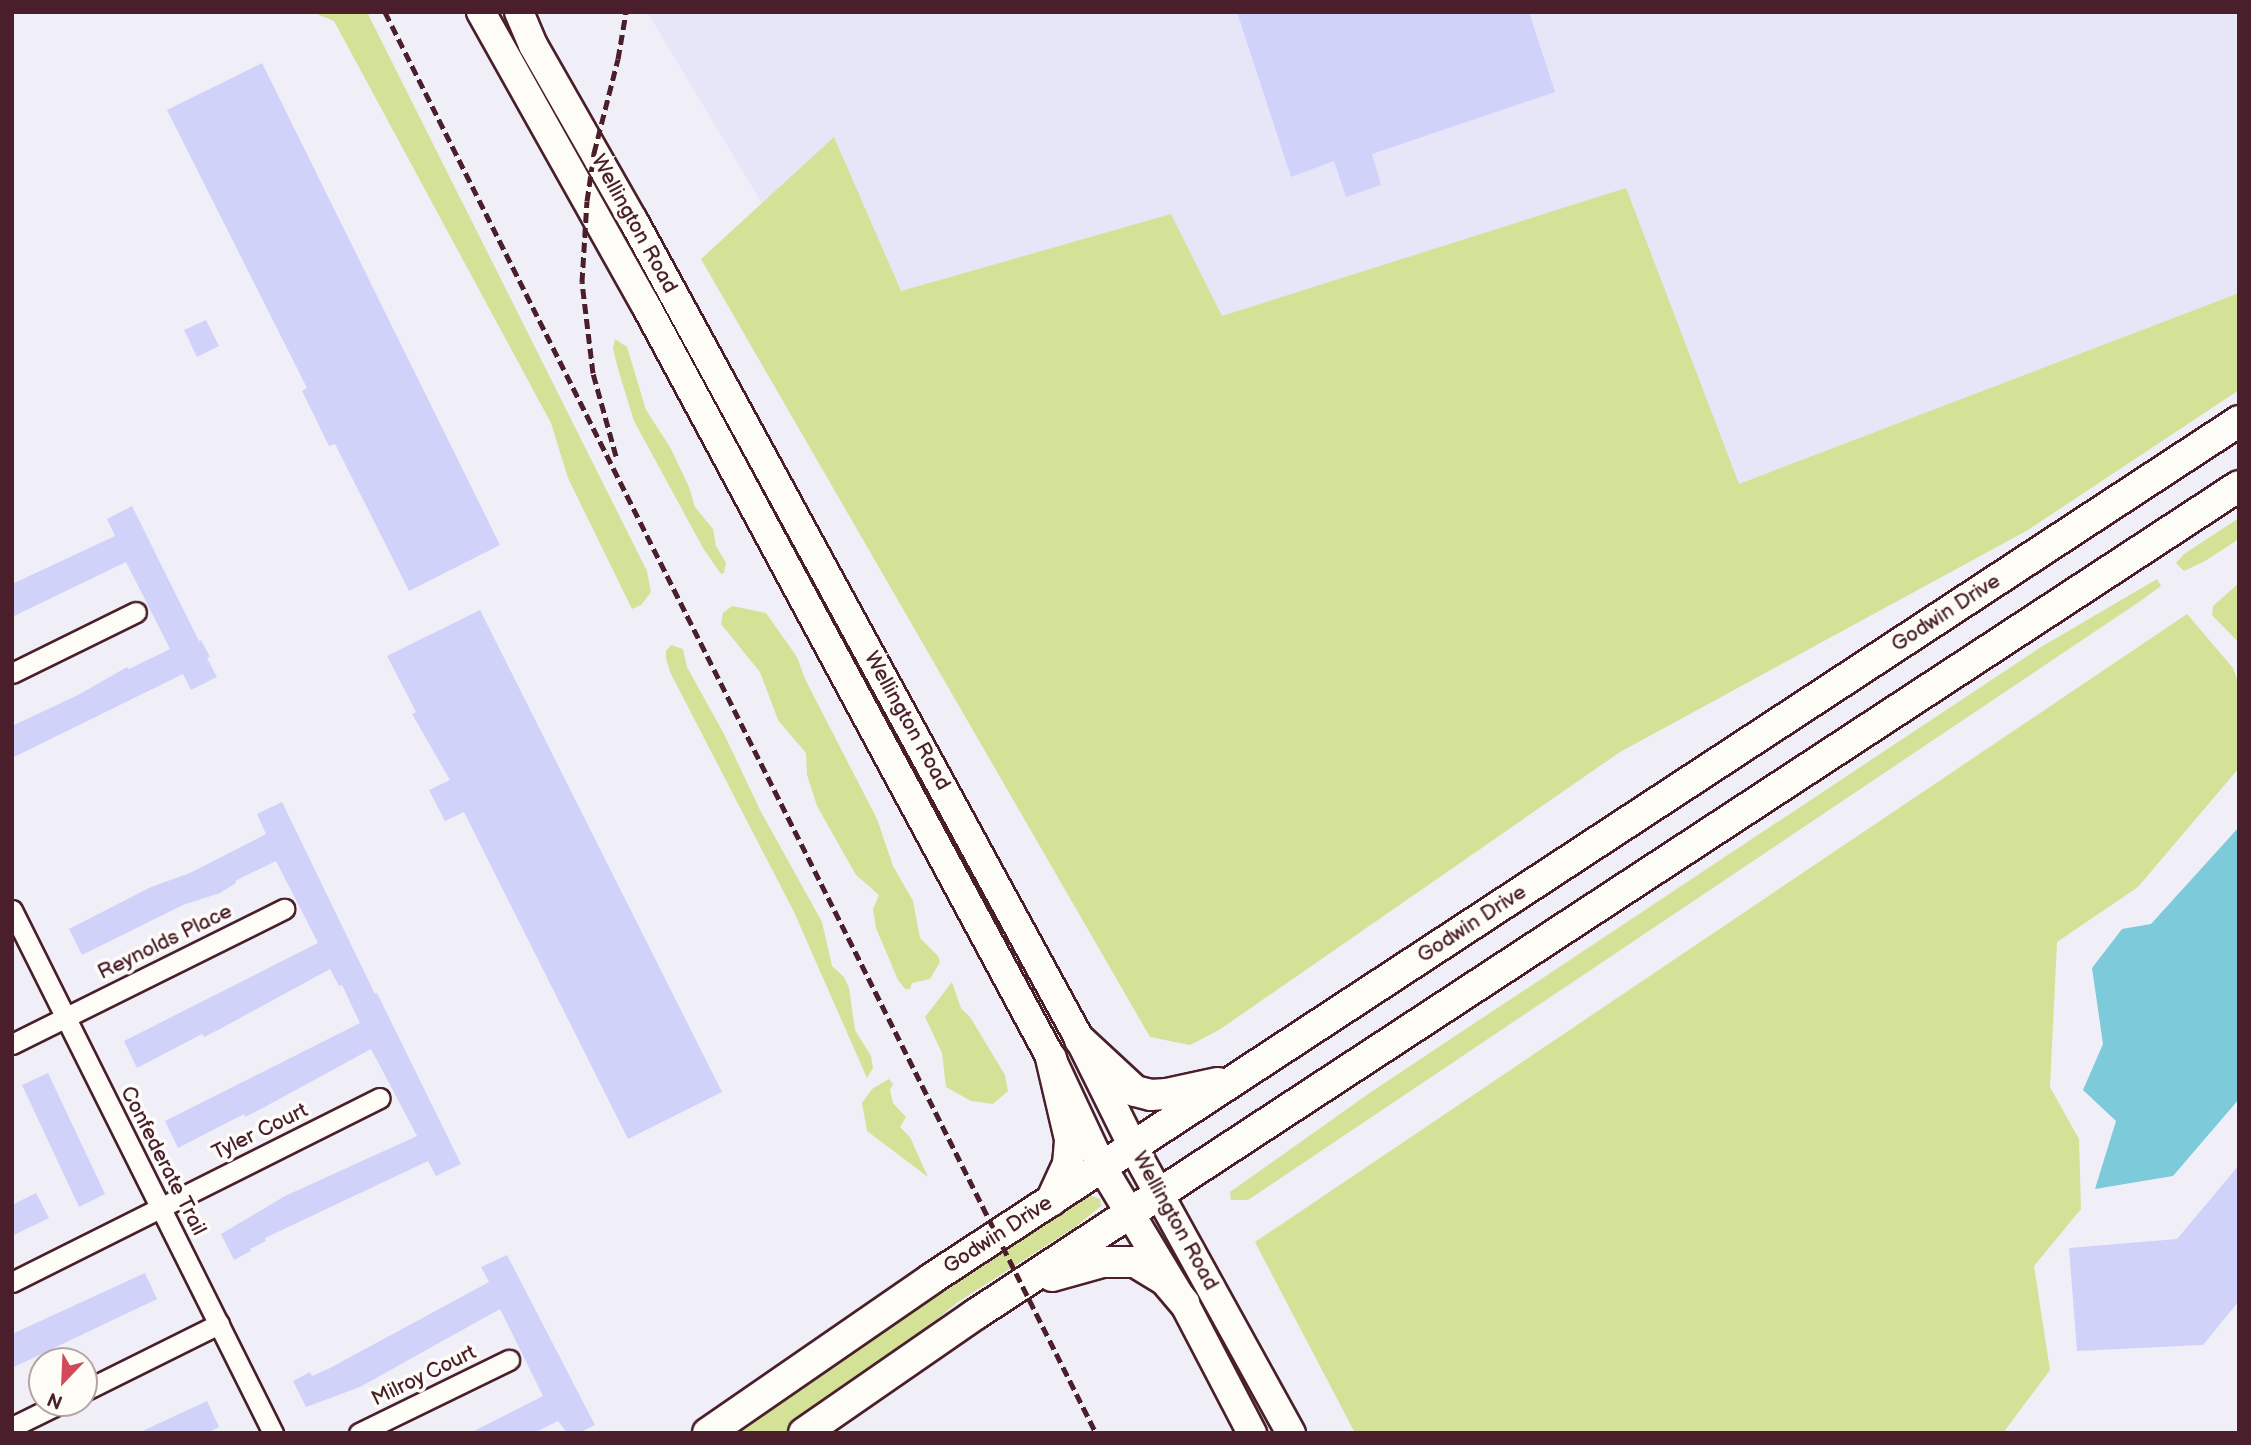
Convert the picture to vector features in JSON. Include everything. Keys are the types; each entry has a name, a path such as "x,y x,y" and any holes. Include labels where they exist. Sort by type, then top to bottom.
{"main road":[{"name":"Wellington Road","path":"481,12 645,304 1051,1058 1102,1167 1184,1303 1252,1433"},
{"name":"Wellington Road","path":"519,12 533,45 634,219 1080,1040 1133,1147 1291,1433"},
{"name":"Godwin Drive","path":"708,1433 813,1359 1102,1167 2239,421"},
{"path":"804,1433 1021,1285 2239,486"},
{"path":"1080,1040 1135,1091 1151,1095 1203,1088 1239,1078"},
{"path":"1051,1058 1070,1139 1068,1164 1051,1201"},
{"path":"1021,1285 1102,1262 1124,1261 1155,1272 1184,1303"}],"street":[{"path":"12,673 136,612"},
{"name":"Reynolds Place","path":"12,1044 284,909"},
{"name":"Confederate Trail","path":"12,910 273,1433"},
{"name":"Tyler Court","path":"12,1282 379,1098"},
{"path":"98,1384 219,1324"},
{"name":"Milroy Court","path":"359,1433 509,1360"},
{"path":"12,1427 32,1417"}],"shaded area":[{"path":"647,12 2239,12 2239,293 1739,484 857,362"}],"green space":[{"path":"312,12 367,12 647,571 651,592 641,605 632,609 568,478 551,423 334,21"},
{"path":"834,137 901,291 1171,214 1222,316 1626,188 1739,484 2239,293 2239,390 2028,530 1620,752 1219,1030 1190,1045 1150,1037 701,259"},
{"path":"615,339 627,347 646,410 670,447 689,487 695,507 713,529 716,546 726,563 724,573 721,574 703,548 634,421 613,348"},
{"path":"2239,518 2239,539 2184,571 2176,563 2184,554"},
{"path":"2157,579 2161,586 2139,602 1248,1200 1231,1200 1230,1192 1371,1092 2041,647"},
{"path":"2239,583 2239,643 2212,615 2213,606"},
{"path":"732,606 766,613 797,657 805,679 877,819 893,866 913,901 920,938 938,956 940,962 930,979 912,983 910,989 905,989 898,980 876,928 873,909 879,895 856,875 817,806 807,775 806,753 778,720 760,672 721,624 723,613"},
{"path":"2187,614 2233,668 2239,685 2239,768 2138,887 2057,942 2050,1087 2079,1139 2081,1209 2034,1266 2050,1370 2003,1433 1355,1433 1255,1242"},
{"path":"671,645 683,649 687,667 724,734 761,812 822,922 832,966 844,977 849,988 855,1030 871,1056 873,1068 867,1078 794,912 671,674 666,651"},
{"path":"952,982 961,1008 970,1017 1005,1075 1008,1091 993,1104 971,1101 946,1087 942,1053 925,1017"},
{"path":"889,1079 893,1084 890,1090 893,1103 906,1117 900,1127 910,1137 928,1177 867,1131 862,1103 872,1089"},
{"path":"1076,1196 1100,1199 1101,1206 1074,1228 958,1302 877,1368 786,1433 726,1433"}],"water":[{"path":"2239,827 2239,1099 2173,1176 2095,1189 2116,1121 2083,1090 2103,1044 2092,968 2122,929 2151,924"}],"building":[{"path":"1237,12 1529,12 1555,92 1372,154 1381,185 1346,197 1334,161 1291,177"},
{"path":"262,63 500,545 409,591 335,444 329,446 302,391 307,388 167,110"},
{"path":"206,320 219,346 197,357 184,330"},
{"path":"132,506 199,641 201,640 210,657 207,658 217,677 191,690 183,674 12,758 12,726 78,695 127,667 129,669 170,649 126,562 12,617 12,584 115,536 107,519"},
{"path":"480,610 722,1092 628,1139 464,812 445,821 429,790 450,780 412,714 416,712 387,656"},
{"path":"282,802 461,1164 436,1176 428,1161 265,1238 266,1241 234,1260 221,1234 285,1196 417,1136 371,1049 261,1109 245,1117 244,1114 178,1148 165,1121 360,1023 342,985 339,986 330,969 220,1029 204,1037 202,1034 137,1068 124,1041 318,943 276,861 235,881 236,883 220,893 183,905 82,955 69,929 151,887 190,873 266,834 257,814"},
{"path":"48,1073 105,1194 79,1207 22,1085"},
{"path":"2239,1165 2239,1301 2203,1345 2077,1351 2069,1248 2177,1239"},
{"path":"36,1193 49,1218 12,1236 12,1205"},
{"path":"507,1255 595,1425 579,1433 567,1433 558,1421 534,1433 470,1433 543,1396 500,1309 360,1387 306,1407 293,1381 310,1372 312,1376 328,1369 489,1282 481,1267"},
{"path":"145,1273 157,1299 56,1347 28,1347 28,1360 12,1368 12,1334"},
{"path":"207,1401 219,1427 207,1433 138,1433"}],"railway":[{"path":"385,12 1096,1433"},
{"path":"616,456 593,373 582,282 587,201 594,153 618,59 626,12"}]}
